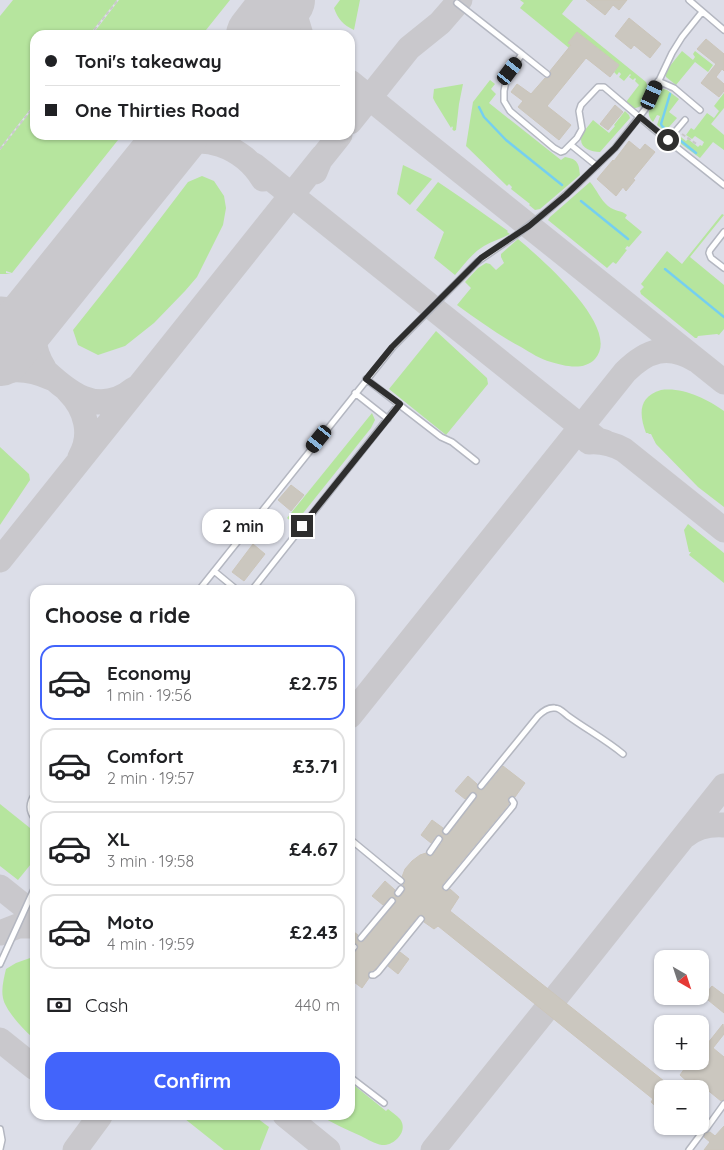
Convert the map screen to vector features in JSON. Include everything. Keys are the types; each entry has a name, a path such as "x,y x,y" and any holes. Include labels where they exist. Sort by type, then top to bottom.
{"lane":[{"path":"689,0 724,30"},
{"path":"457,3 547,74"},
{"path":"203,585 392,347 481,258 546,212 615,148 646,108 674,49 702,12"},
{"path":"522,54 508,72 506,78 503,95 506,105 516,117 558,150 564,151 580,133 582,129 579,108 598,87 604,86 724,185"},
{"path":"658,81 674,88 700,110"},
{"path":"668,140 685,120"},
{"path":"571,145 597,166"},
{"path":"724,232 710,250 709,256 724,268"},
{"path":"366,379 441,438 452,442 476,462"},
{"path":"355,393 388,419"},
{"path":"256,585 400,404"},
{"path":"214,571 231,585"},
{"path":"481,786 538,716 544,710 550,708 559,709 623,754"},
{"path":"446,831 473,796"},
{"path":"446,887 513,803"},
{"path":"430,852 439,839"},
{"path":"355,843 401,881"},
{"path":"0,964 30,897"},
{"path":"361,938 392,901"},
{"path":"372,975 378,972 421,919"},
{"path":"355,1081 384,1103"},
{"path":"709,1125 724,1104"},
{"path":"0,1129 2,1140 0,1149"},
{"path":"689,1150 700,1135"}],"path":[{"path":"94,30 118,0"},
{"path":"0,149 30,111"},
{"path":"676,130 698,145"}],"shaded area":[{"path":"0,0 724,0 724,1150 0,1150"}],"green space":[{"path":"13,0 117,0 93,30 30,30 30,109 0,148 0,16"},
{"path":"119,0 230,0 206,30 96,30"},
{"path":"340,0 360,0 354,30 344,24 334,8"},
{"path":"520,0 573,0 562,14 646,82 649,90 642,104 634,108 626,102 639,85 635,78 633,80 629,77 630,74 624,81 619,77 621,74 619,72 617,75 614,72 619,65 577,32 568,43 571,45 569,48 520,8 524,3"},
{"path":"682,51 693,60 695,51 713,65 708,72 695,62 676,85 666,77 665,72"},
{"path":"490,80 495,84 491,89 496,94 489,103 561,160 565,157 569,158 578,165 580,175 540,209 535,210 529,205 511,189 512,187 509,184 507,186 466,146 473,102"},
{"path":"463,84 456,130 454,131 433,98 434,89"},
{"path":"663,89 679,99 669,112 677,118 669,127 672,130 669,134 657,125 660,116 657,115 653,122 649,114 659,91"},
{"path":"724,93 724,108 711,124 724,135 724,150 713,142 700,158 673,138 677,134 686,141 688,139 698,147 702,146 704,142 695,136 692,139 686,135 691,128 694,130 707,113 714,118 719,111 714,106"},
{"path":"625,111 630,118 600,152 592,151 582,145 581,138 583,133 593,120 609,133"},
{"path":"30,112 30,140 118,140 12,273 6,271 6,273 11,274 0,274 0,150"},
{"path":"403,165 432,179 410,205 397,194"},
{"path":"202,176 214,181 224,196 226,208 223,225 197,277 154,323 125,346 98,355 78,345 73,330 188,182"},
{"path":"438,182 510,234 480,249 468,259 455,275 434,258 444,232 416,210"},
{"path":"590,182 608,206 627,215 625,218 642,232 629,247 627,246 625,249 627,250 616,264 613,262 607,268 548,220"},
{"path":"722,214 724,215 690,257 724,285 724,329 719,335 698,336 695,338 641,294 640,291 644,287 641,284 667,251 682,264"},
{"path":"518,239 559,277 588,312 598,330 601,346 595,359 590,363 580,366 562,365 543,359 488,327 457,305 471,288 465,282 478,268 486,263 496,270 504,263 501,254"},
{"path":"436,331 487,378 488,384 446,435 389,389"},
{"path":"661,390 686,392 710,402 724,411 724,507 698,487 656,444 651,434 646,433 642,419 642,407 648,397"},
{"path":"372,413 375,420 371,428 296,522 294,521 293,523 287,518"},
{"path":"0,447 29,474 30,480 0,525"},
{"path":"688,524 724,553 724,583 689,555 691,552 689,552 684,530"},
{"path":"0,804 30,828 30,865 18,880 0,866"},
{"path":"30,958 30,1035 11,1014 2,995 6,969"},
{"path":"355,1086 386,1111 388,1109 400,1119 403,1128 399,1137 387,1145 382,1145 329,1120 355,1120"},
{"path":"186,1120 260,1120 269,1127 260,1150 224,1150"}],"building":[{"path":"586,0 627,0 619,10 613,5 605,15"},
{"path":"629,18 661,44 650,58 634,45 631,49 615,36"},
{"path":"577,32 619,65 610,77 586,58 547,106 571,125 559,140 518,107 523,101 511,92 517,84 531,94 545,78 551,76 550,71 571,45 568,43"},
{"path":"706,39 724,54 724,71 722,69 716,77 724,84 724,91 719,97 701,83 716,64 697,49"},
{"path":"615,105 623,112 608,130 600,124"},
{"path":"629,141 640,150 645,144 655,152 633,179 635,180 626,191 623,187 616,196 597,179"},
{"path":"291,485 304,495 291,511 278,500"},
{"path":"270,514 282,524 276,532 264,522"},
{"path":"253,544 265,554 244,581 232,572"},
{"path":"503,766 525,783 515,797 511,796 508,798 509,804 442,885 444,891 450,889 459,897 450,911 663,1080 654,1080 654,1105 651,1102 653,1099 438,926 434,929 424,922 425,918 422,915 418,916 375,969 369,972 369,978 362,988 355,983 355,952 358,947 355,943 355,933 358,935 358,941 363,942 396,902 395,898 391,897 383,905 372,896 385,881 395,890 395,896 401,896 405,890 403,885 405,880 402,877 405,869 420,855 426,853 428,856 432,856 443,841 443,837 440,835 436,836 431,843 421,835 432,820 443,828 443,834 449,834 477,797 476,793 472,792 465,799 455,791 468,776 477,784 478,789 483,790"},
{"path":"400,952 409,959 398,974 388,966"},
{"path":"712,986 724,995 724,1013 709,1001 709,990"},
{"path":"723,1024 724,1034 713,1048 724,1057 724,1100 721,1101 709,1091 709,1080 686,1080 680,1075 684,1070 709,1070 709,1042"},
{"path":"724,1126 724,1150 704,1150 710,1142 704,1137 704,1135 709,1135 710,1132 715,1136"}],"waterway":[{"path":"669,132 661,124 670,94"},
{"path":"479,107 484,117 506,140 562,185"},
{"path":"676,137 696,153"},
{"path":"581,201 628,239"},
{"path":"665,269 724,317"}],"taxiway":[{"path":"258,30 266,0"},
{"path":"270,0 273,10 286,30"},
{"path":"295,0 295,15 300,30"},
{"path":"355,116 409,48 440,23 460,0"},
{"path":"355,86 724,382"},
{"path":"315,172 320,160 336,140"},
{"path":"151,167 165,153 181,144 194,141 208,142 233,150 245,158 263,179"},
{"path":"0,560 322,157"},
{"path":"254,165 589,433 598,440 605,442"},
{"path":"44,368 35,347 34,324 41,307 55,286"},
{"path":"0,309 14,309 27,306 50,292"},
{"path":"0,327 60,384 83,398 107,402 120,398 134,389"},
{"path":"355,710 625,372 641,358 658,351 676,352 696,360"},
{"path":"0,372 26,370 51,378"},
{"path":"68,391 79,406 86,422 86,440 80,457"},
{"path":"589,442 607,443 624,450 724,530"},
{"path":"433,1150 724,786"},
{"path":"685,836 703,827 724,825"},
{"path":"0,887 30,911"},
{"path":"0,933 18,926 30,926"},
{"path":"0,1040 30,1064"},
{"path":"75,1150 97,1120"},
{"path":"291,1120 328,1150"}],"runway":[{"path":"261,30 284,0"},
{"path":"0,355 173,140"}],"route":[{"path":"302,526 400,404 366,379 392,347 481,258 529,226 579,183 615,148 640,117 668,140"}]}
